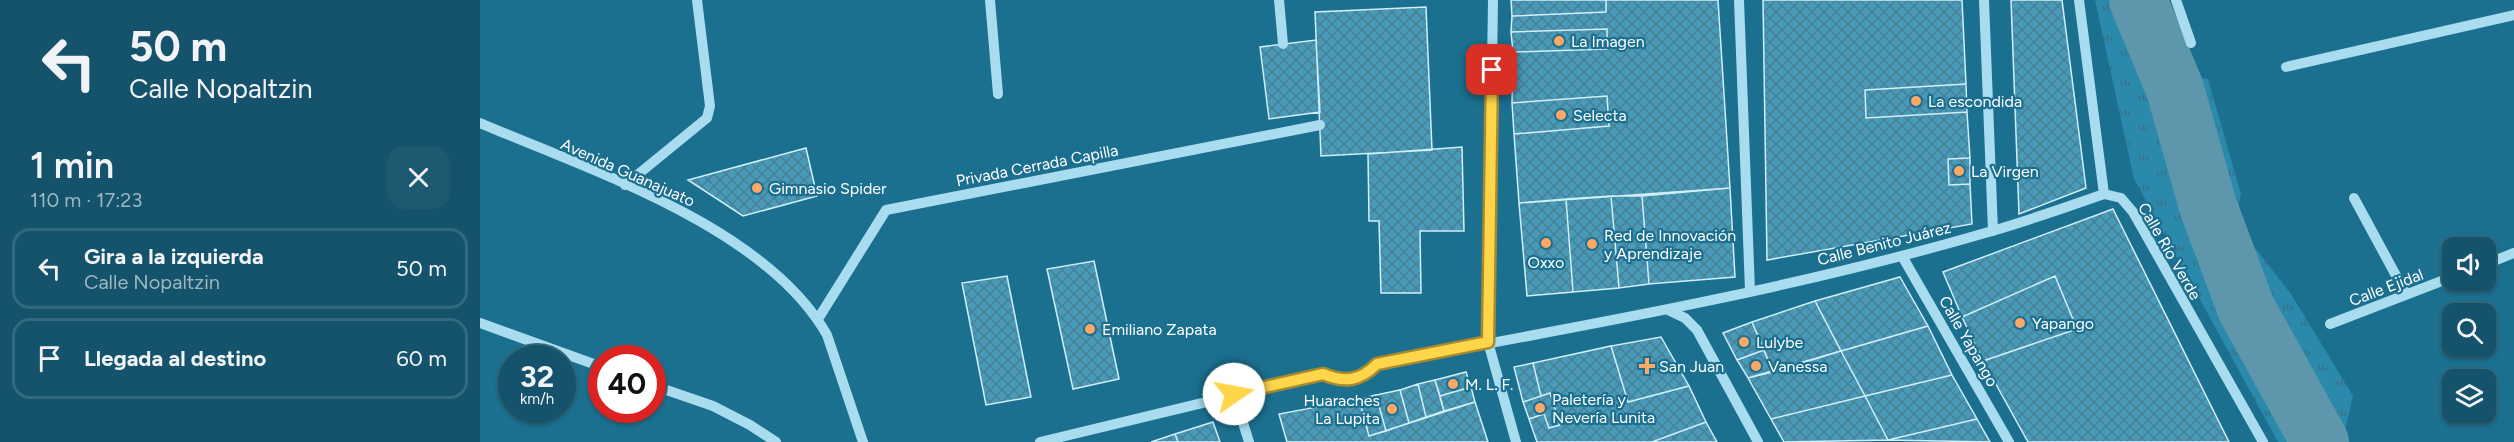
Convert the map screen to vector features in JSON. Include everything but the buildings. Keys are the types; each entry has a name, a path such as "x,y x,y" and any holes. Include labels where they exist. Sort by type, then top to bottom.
{"street":[{"path":"625,185 707,118 710,106 697,0"},
{"path":"990,0 998,94"},
{"path":"1279,0 1283,44"},
{"path":"1493,0 1488,342 1516,442"},
{"path":"1739,0 1750,291"},
{"path":"1984,0 1993,231"},
{"path":"2079,0 2104,194"},
{"path":"2176,0 2191,43"},
{"path":"2286,67 2514,15"},
{"name":"Avenida Guanajuato","path":"480,123 663,201 758,260 785,280 818,319 834,352 863,442"},
{"name":"Privada Cerrada Capilla","path":"818,319 886,210 1320,125"},
{"name":"Calle Benito Juárez","path":"1040,442 1323,374 1337,380 1354,379 1367,373 1377,364 1668,310 1902,256 1993,231 2104,194"},
{"name":"Calle Río Verde","path":"2104,194 2121,198 2133,212 2263,442"},
{"path":"2354,198 2406,294"},
{"path":"2496,260 2514,254"},
{"name":"Calle Yapango","path":"1902,256 2009,442"},
{"name":"Calle Ejidal","path":"2330,324 2442,281"},
{"path":"1668,310 1685,318 1697,330 1758,442"},
{"path":"480,323 588,362"},
{"path":"666,391 713,406 750,424 776,442"},
{"path":"1234,394 1249,442"}],"green space":[{"path":"2095,0 2128,0 2157,73 2208,79 2241,194 2235,222 2291,294 2353,396 2342,442 2278,442 2134,179"}],"waterway":[{"path":"2138,0 2175,89 2208,206 2246,308 2320,442"}],"place":[{"name":"La Imagen","path":"1559,41"},
{"name":"La escondida","path":"1916,101"},
{"name":"Selecta","path":"1561,115"},
{"name":"La Virgen","path":"1959,171"},
{"name":"Gimnasio Spider","path":"757,188"},
{"name":"Oxxo","path":"1546,243"},
{"name":"Red de Innovación y Aprendizaje","path":"1592,244"},
{"name":"Yapango","path":"2020,323"},
{"name":"Emiliano Zapata","path":"1090,329"},
{"name":"Lulybe","path":"1744,342"},
{"name":"San Juan","path":"1647,366"},
{"name":"Vanessa","path":"1756,366"},
{"name":"M. L. F.","path":"1453,384"},
{"name":"Paletería y Nevería Lunita","path":"1540,408"},
{"name":"Huaraches La Lupita","path":"1392,409"}],"route":[{"path":"1234,394 1323,374 1337,380 1354,379 1367,373 1377,364 1488,342 1492,70"}]}
